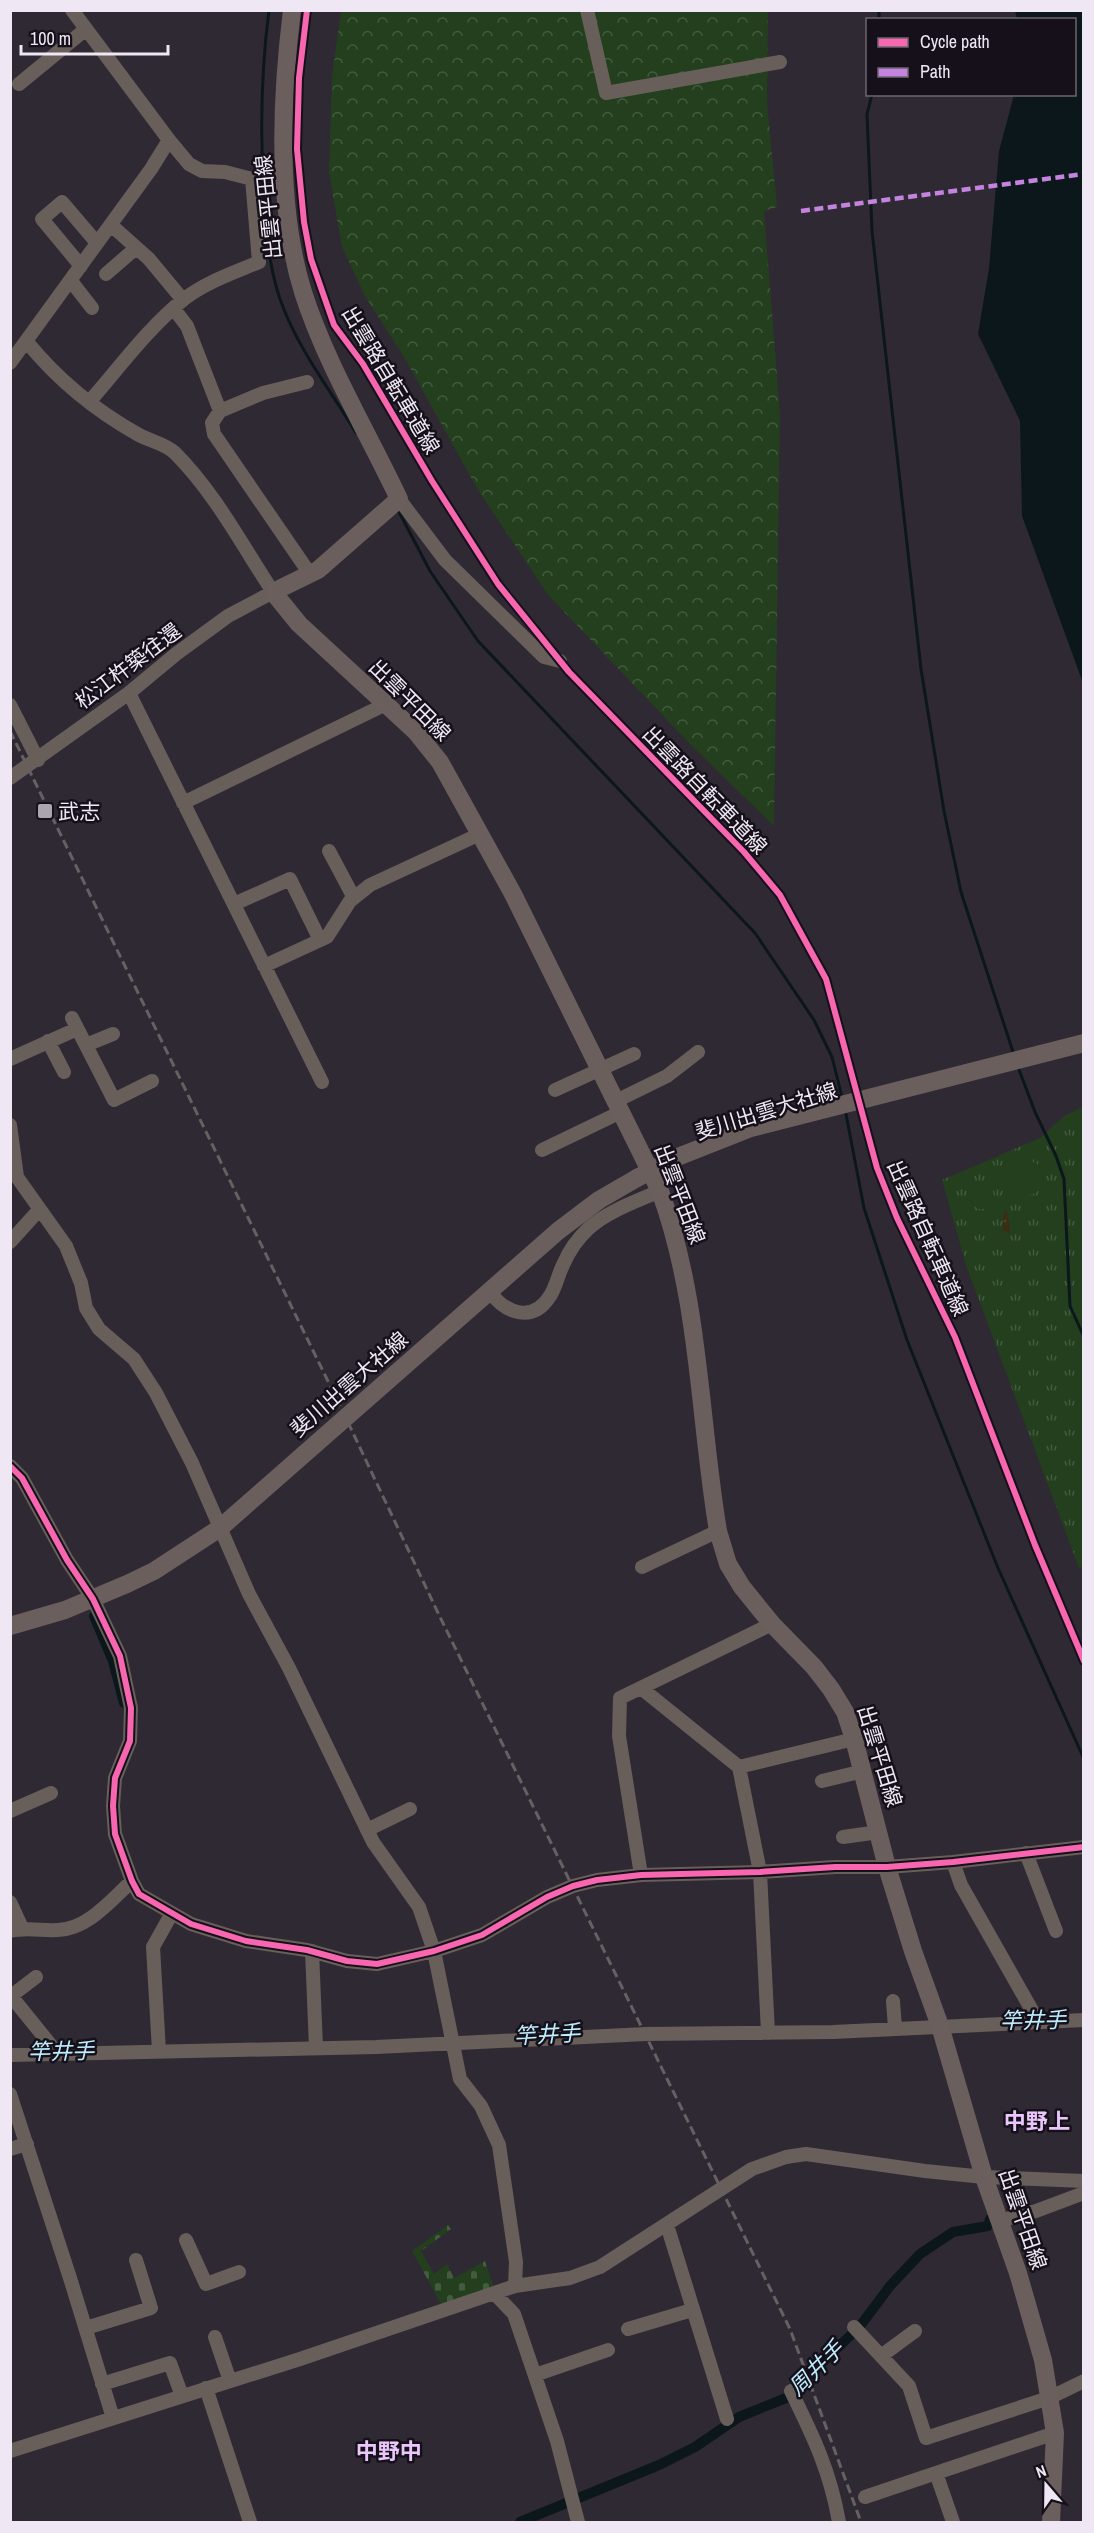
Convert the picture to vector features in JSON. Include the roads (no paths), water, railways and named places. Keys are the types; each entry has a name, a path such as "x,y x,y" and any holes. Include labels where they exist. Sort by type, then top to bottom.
{"main road":[{"name":"出雲平田線","path":"292,10 285,89 284,155 288,213 298,272 323,341 394,502"},
{"path":"273,592 318,570 394,502"},
{"name":"出雲平田線","path":"273,592 299,624 416,732 440,762 480,834 660,1191 674,1228 690,1305 718,1531 728,1564 742,1587 772,1624 814,1667 845,1712 863,1771 887,1867 913,1952 940,2026 984,2177 1018,2273 1043,2360 1055,2433 1051,2523"},
{"name":"斐川出雲大社線","path":"10,1626 93,1599 154,1570 220,1528 558,1231 599,1200 637,1178 675,1158 751,1128 1083,1043"}],"street":[{"path":"72,10 189,164 202,171 225,172 252,179 259,262 215,280 179,304 158,323 89,402"},
{"path":"587,10 606,93 780,62"},
{"path":"19,84 86,29"},
{"path":"10,363 151,170 169,140"},
{"path":"81,266 42,219 62,202 98,243"},
{"path":"111,225 149,259 179,304 220,411"},
{"path":"106,274 136,248"},
{"path":"71,281 92,308"},
{"path":"27,342 49,369 89,402 139,435 174,451 205,489 273,592"},
{"path":"307,382 262,393 220,411 212,423 214,434 310,574"},
{"path":"394,502 445,560 544,657 560,661"},
{"name":"松江杵築往還","path":"10,778 129,693 228,616 273,592"},
{"path":"129,693 322,1082"},
{"path":"183,803 386,704"},
{"path":"10,705 38,760"},
{"path":"264,966 327,937 354,898 370,885 480,834"},
{"path":"329,850 354,898"},
{"path":"234,904 290,879 320,940"},
{"path":"10,1059 48,1041 75,1023 114,1100 152,1081"},
{"path":"86,1045 113,1034"},
{"path":"48,1041 64,1072"},
{"path":"542,1150 667,1076 698,1052"},
{"path":"555,1090 634,1054"},
{"path":"10,1125 17,1177 66,1246 81,1283 86,1308 99,1329 134,1359 156,1393 192,1464 249,1594 289,1668 373,1842 419,1907 434,1951 460,2079 481,2106 499,2145 516,2262 515,2286"},
{"path":"490,1292 498,1303 509,1311 533,1310 544,1304 576,1242 591,1226 660,1191"},
{"path":"10,1242 39,1210"},
{"path":"10,1466 22,1478 67,1560 93,1599 120,1656 131,1707 130,1741 114,1778 115,1834 132,1881 139,1894 191,1924 246,1941 312,1951 347,1961 377,1964 434,1951 482,1935 547,1897 573,1886 597,1880 641,1875 887,1867 1083,1847"},
{"path":"642,1567 718,1531"},
{"path":"641,1875 619,1736 620,1698 772,1624"},
{"path":"641,1688 739,1767 760,1872 768,2033"},
{"path":"739,1767 854,1739"},
{"path":"822,1781 863,1771"},
{"path":"10,1811 51,1793"},
{"path":"367,1830 411,1809"},
{"path":"843,1837 879,1832"},
{"path":"1026,1853 1056,1931"},
{"path":"953,1862 961,1885 1038,2021"},
{"path":"10,1902 16,1930 60,1930 88,1921 132,1881"},
{"path":"159,2051 153,1947 172,1912"},
{"path":"312,1951 316,2048"},
{"path":"36,1977 11,1996 58,2054"},
{"path":"893,2001 895,2028"},
{"path":"10,2055 316,2048 646,2034 768,2033 1083,2020"},
{"path":"10,2094 113,2418"},
{"path":"10,2149 27,2144"},
{"path":"10,2451 515,2286 570,2278 600,2267 752,2169 786,2157 806,2154 984,2177 1083,2181"},
{"path":"999,2221 1036,2211 1083,2193"},
{"path":"667,2225 727,2419"},
{"path":"186,2240 206,2284 239,2272"},
{"path":"86,2328 151,2308 136,2260"},
{"path":"494,2293 514,2314 557,2441 578,2523"},
{"path":"628,2329 693,2310"},
{"path":"854,2328 909,2386 926,2438 1049,2398 1083,2381"},
{"path":"881,2356 915,2331"},
{"path":"215,2337 230,2381"},
{"path":"535,2375 608,2350"},
{"path":"102,2384 170,2363 182,2396"},
{"path":"206,2388 250,2523"},
{"path":"791,2391 823,2456 839,2523"},
{"path":"865,2497 1055,2433"},
{"path":"936,2473 953,2523"}],"waterway":[{"path":"269,10 263,80 262,150 266,226 272,270 292,328 356,433"},
{"path":"879,10 879,18"},
{"path":"872,96 867,114 872,231 921,669 944,811 961,892 1014,1055"},
{"path":"397,508 430,571 478,641 755,933 814,1020 832,1057 842,1097"},
{"path":"1018,1067 1064,1179 1070,1306 1084,1337"},
{"path":"845,1109 864,1208 907,1340 998,1568 1084,1759"},
{"path":"94,1616 113,1661 124,1703"},
{"name":"周井手","path":"520,2522 659,2465 695,2447 739,2417 786,2398 860,2326 890,2286 920,2254 953,2232 988,2226 990,2219 1003,2215"}],"railway":[{"path":"10,731 345,1416 439,1615 790,2329 861,2522"}],"place":[{"name":"武志","path":"45,811"}],"district":[{"name":"中野上","path":"1037,2121"},
{"name":"中野中","path":"389,2451"}],"water label":[{"name":"竿井手","path":"1033,2020"},
{"name":"竿井手","path":"547,2034"},
{"name":"竿井手","path":"61,2051"}]}
